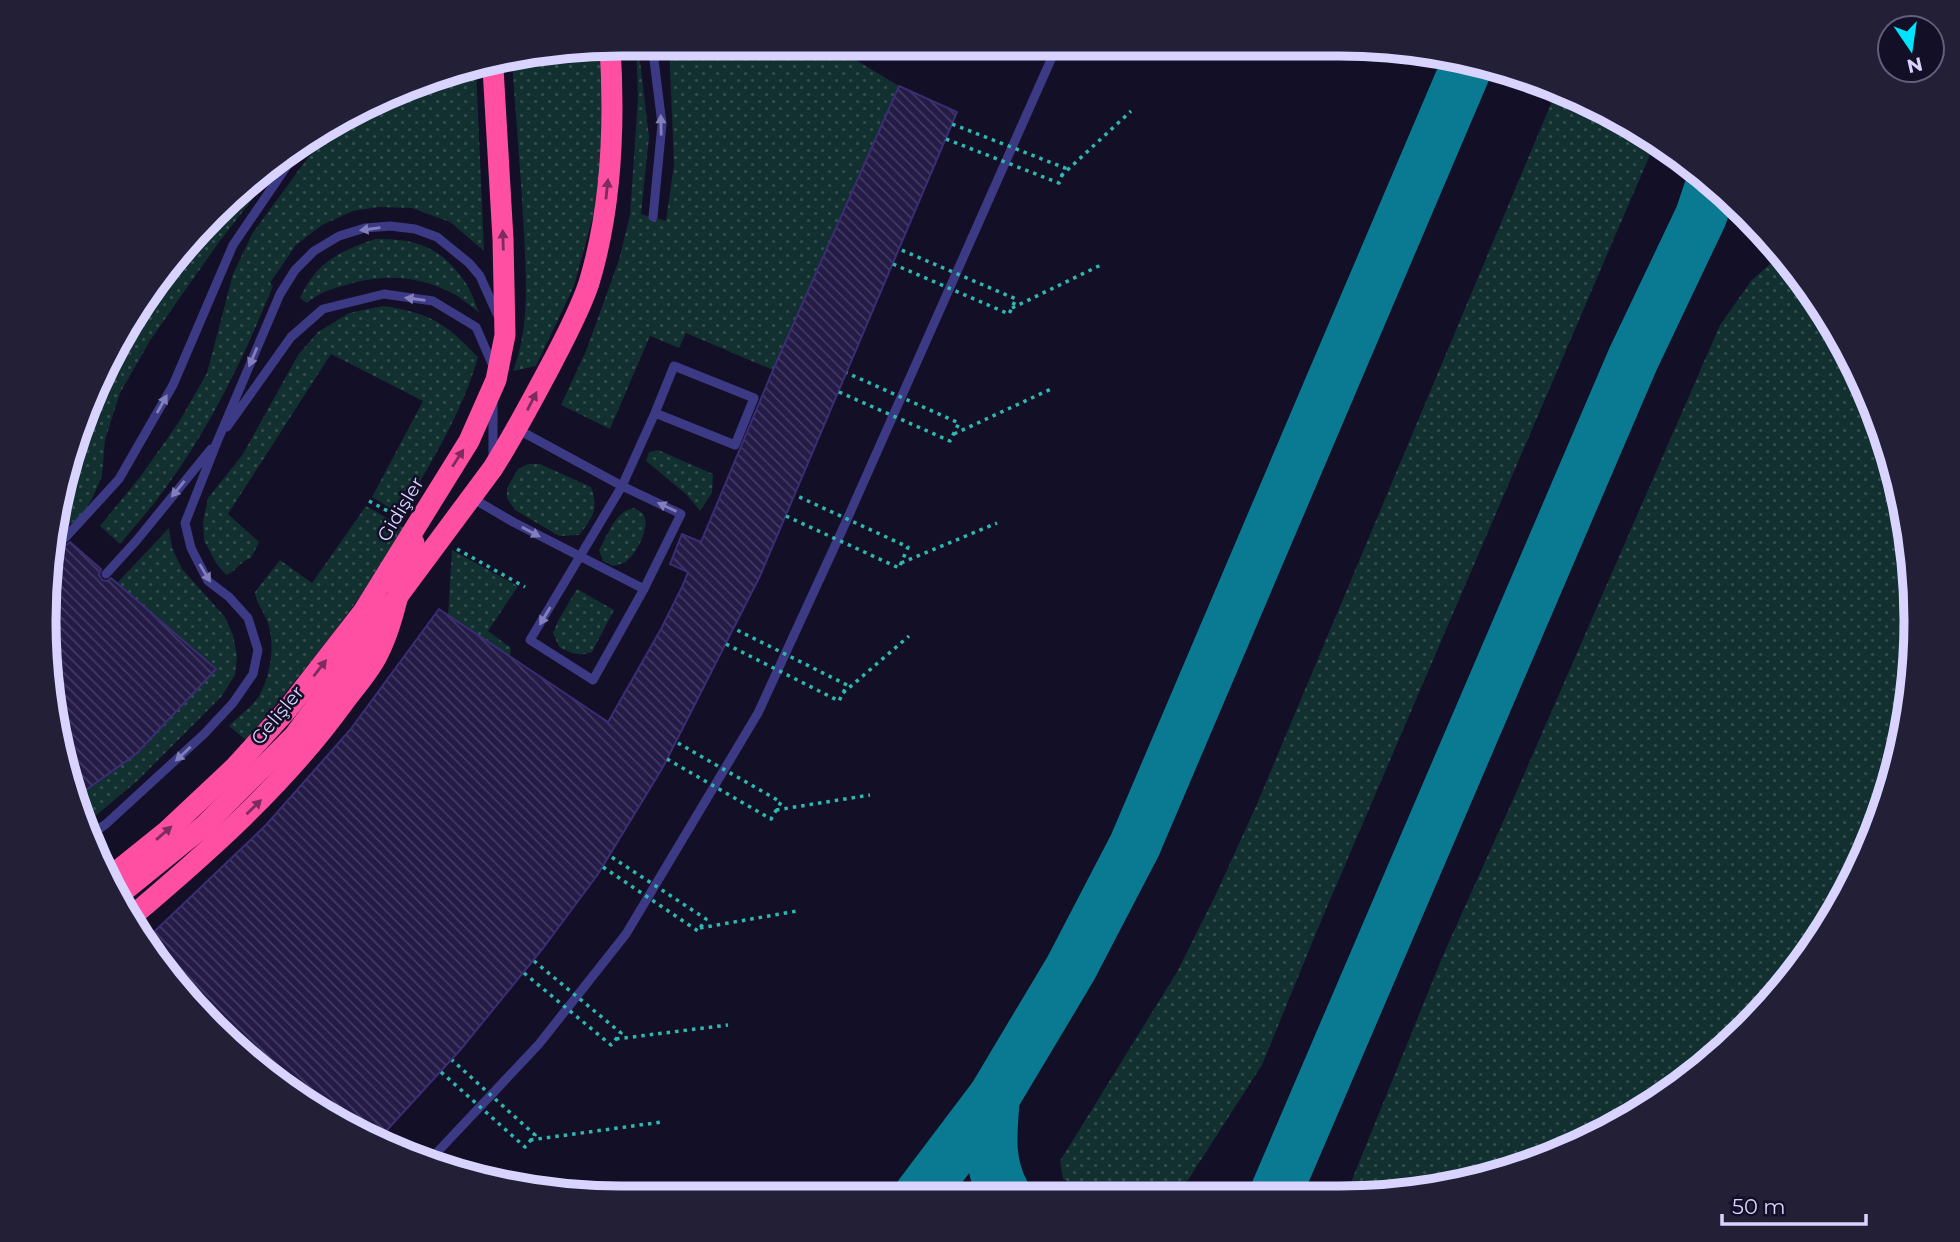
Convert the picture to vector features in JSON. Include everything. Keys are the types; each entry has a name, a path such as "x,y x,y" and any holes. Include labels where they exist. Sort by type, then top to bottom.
{"highway":[{"name":"Gelişler","path":"125,890 204,826 294,736 441,540 493,468 517,429 569,330 588,285 602,231 612,121 610,56"},
{"name":"Gidişler","path":"115,873 167,831 234,768 286,711 363,612 469,441 496,380 505,335 503,239 493,71"},
{"path":"137,912 200,859 263,798 327,726 377,657 392,624 412,549 436,492"}],"lane":[{"path":"653,217 662,124 654,56"},
{"path":"435,1154 539,1044 626,934 758,713 851,512 1053,56"},
{"path":"65,538 119,479 173,385 233,245 287,165"},
{"path":"97,831 204,734 233,703 253,674 258,650 248,618 229,597 208,581 191,548 185,523 280,294 295,270 314,251 339,236 390,226 415,229 437,237 480,276 505,335"},
{"path":"106,574 217,442 291,337 323,309 384,294 433,301 476,327 493,364 493,468"},
{"path":"517,429 622,486 681,514 644,589 593,680 530,640 622,486 674,366 754,398 735,445 655,414"},
{"path":"471,498 644,589"}],"path":[{"path":"1062,176 1131,111"},
{"path":"946,139 1059,183 1062,176 1065,168 952,124"},
{"path":"893,264 1009,314 1016,299 899,249"},
{"path":"1012,308 1103,264"},
{"path":"839,392 950,441 959,423 847,373"},
{"path":"954,434 1051,389"},
{"path":"786,516 899,568 908,547 794,495"},
{"path":"901,563 997,523"},
{"path":"726,643 839,701 847,685 733,628"},
{"path":"843,693 909,636"},
{"path":"667,759 771,819 780,802 676,741"},
{"path":"776,810 870,795"},
{"path":"610,856 706,919 700,928"},
{"path":"603,867 698,931 700,928 797,911"},
{"path":"524,973 611,1045 621,1033 534,961"},
{"path":"616,1039 728,1024"},
{"path":"441,1072 525,1147 536,1135 452,1060"},
{"path":"530,1140 662,1122"}],"green space":[{"path":"603,56 605,124 597,202 574,286 536,366 513,371 524,320 526,286 512,67"},
{"path":"636,56 639,56 649,137 641,214 666,221 674,164 670,56 849,56 899,86 773,370 686,333 679,348 650,336 610,429 561,405 586,351 619,260 630,215 638,97"},
{"path":"476,75 484,251 450,222 412,208 378,207 353,211 322,225 296,245 270,283 273,286 250,339 196,442 159,497 120,544 100,526 140,477 179,422 207,373 233,274 252,234 317,145 371,114 405,99"},
{"path":"1553,98 1589,114 1652,150 1321,921 1262,1065 1188,1180 1179,1186 1077,1186 1063,1179 1060,1161 1177,972 1257,804"},
{"path":"267,181 219,242 151,339 120,393 105,440 102,476 82,515 64,529 75,475 86,439 114,371 132,338 151,307 196,248 221,221"},
{"path":"375,239 415,243 447,260 465,282 479,312 456,295 439,287 400,278 360,281 325,292 307,303 300,298 322,266 350,248"},
{"path":"1774,260 1809,307 1846,371 1874,439 1885,475 1899,547 1904,621 1899,695 1885,767 1874,803 1846,871 1809,935 1764,994 1712,1046 1653,1091 1589,1128 1521,1156 1449,1175 1376,1185 1350,1186 1444,953 1720,325 1751,281"},
{"path":"383,306 413,312 436,321 478,357 454,418 401,515 372,497 423,401 331,354 228,514 259,542 251,558 226,575 204,540 203,522 208,498 243,454 298,355 318,332 349,313"},
{"path":"658,450 713,474 712,493 700,511 687,495 646,461 649,452"},
{"path":"528,464 540,464 591,487 593,513 579,535 559,536 515,510 507,498 507,488 518,469"},
{"path":"366,506 404,528 349,612 246,740 229,726 260,694 269,668 271,650 268,623 255,592 280,560 312,583"},
{"path":"634,508 642,513 645,519 644,533 628,560 613,566 603,561 599,550 617,519 627,510"},
{"path":"169,528 172,548 182,569 225,617 233,635 237,656 235,675 221,697 136,782 92,819 83,792 136,754 216,669 117,583"},
{"path":"452,550 518,586 488,631 511,648 510,657 448,616"},
{"path":"577,589 614,610 592,652 583,654 571,653 559,647 553,633"}],"building":[{"path":"899,86 957,112 760,576 663,767 598,874 544,947 461,1049 384,1134 307,1091 248,1046 221,1021 196,994 151,934 266,825 350,730 439,609 608,722 661,629 688,572 670,564 682,534 701,542 773,370"},
{"path":"70,542 101,569 99,575 102,580 111,578 216,669 136,754 83,792 67,731 57,658 57,584 61,544"}],"taxiway":[{"path":"927,1186 994,1097 1071,968 1135,845 1465,71"},
{"path":"1279,1186 1633,359 1701,216 1709,193"},
{"path":"994,1097 991,1135 995,1171 1000,1186"}]}
